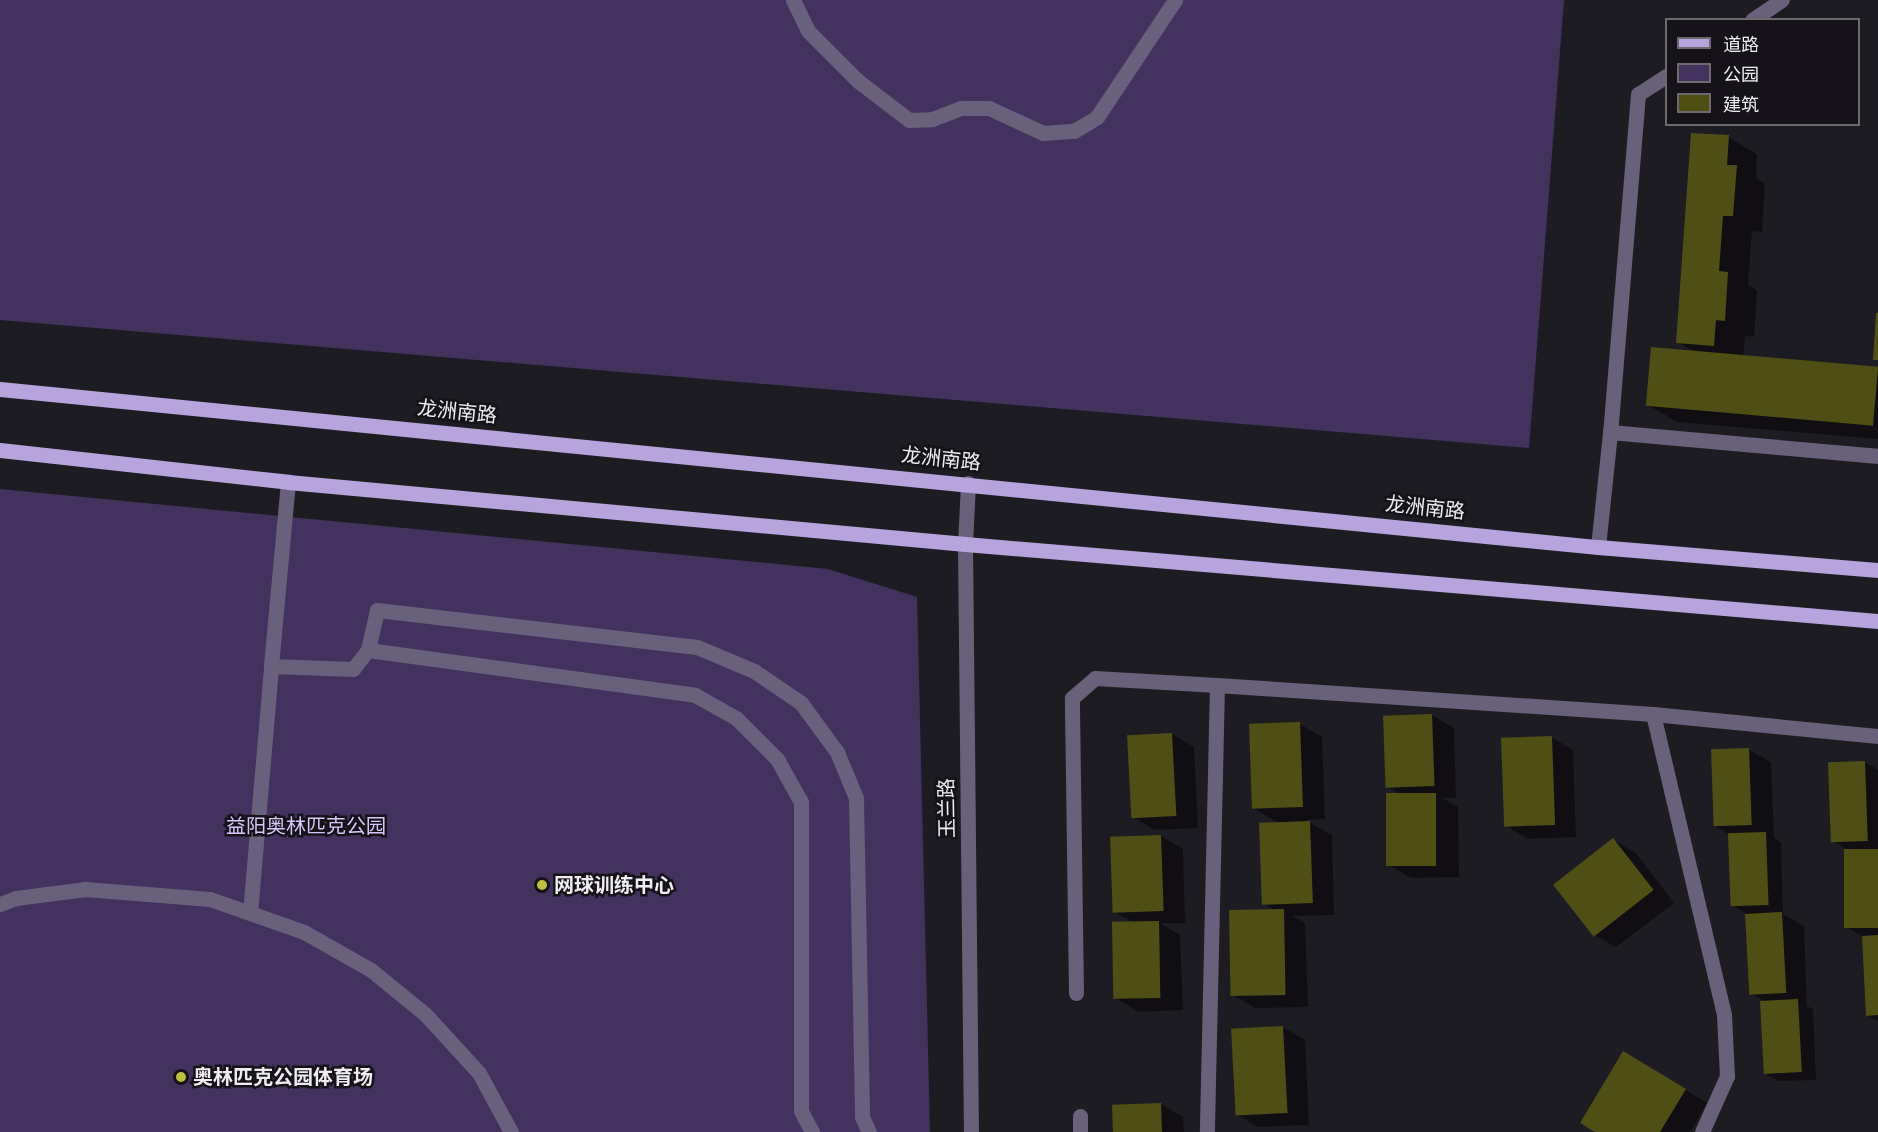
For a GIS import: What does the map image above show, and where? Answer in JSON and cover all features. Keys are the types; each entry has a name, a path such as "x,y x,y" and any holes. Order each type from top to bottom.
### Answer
{"main road":[{"name":"龙洲南路","path":"0,389 1598,547 1878,570"},
{"path":"0,450 288,482 965,544 1878,621"}],"street":[{"path":"793,0 808,31 858,81 909,120 932,119 961,108 989,108 1043,133 1074,131 1097,117 1175,0"},
{"path":"1755,18 1782,0"},
{"path":"1598,547 1610,432 1638,94 1665,77"},
{"path":"1610,432 1878,456"},
{"path":"250,913 288,482"},
{"name":"玉兰路","path":"968,483 965,544 970,1132"},
{"path":"271,666 353,669 368,650 376,610 697,647 754,671 801,704 837,752 856,798 862,1117 869,1132"},
{"path":"368,650 695,695 736,718 777,759 801,802 801,1111 812,1132"},
{"path":"1076,993 1072,698 1095,678 1653,714 1878,736"},
{"path":"1207,1132 1217,685"},
{"path":"1653,714 1725,1015 1727,1076 1702,1132"},
{"path":"0,904 16,898 85,889 210,899 304,932 371,970 425,1014 479,1073 511,1132"}],"green space":[{"path":"0,0 1564,0 1529,448 0,320"},
{"name":"益阳奥林匹克公园","path":"0,489 828,569 917,597 930,1132 0,1132"}],"building":[{"path":"1691,133 1729,135 1727,165 1737,165 1733,216 1723,216 1719,271 1728,272 1725,321 1716,320 1714,346 1676,343"},
{"path":"1876,313 1878,313 1878,360 1873,360"},
{"path":"1651,347 1878,367 1873,426 1646,406"},
{"path":"1432,714 1435,786 1386,788 1383,716"},
{"path":"1300,722 1303,807 1252,809 1249,724"},
{"path":"1172,733 1176,816 1131,818 1127,735"},
{"path":"1552,736 1555,825 1504,827 1501,738"},
{"path":"1749,748 1752,825 1714,826 1711,749"},
{"path":"1865,761 1868,841 1831,842 1828,762"},
{"path":"1386,793 1436,793 1436,866 1386,866"},
{"path":"1310,821 1313,903 1262,905 1259,823"},
{"path":"1766,832 1769,905 1731,906 1728,833"},
{"path":"1161,835 1164,911 1113,913 1110,837"},
{"path":"1613,838 1654,890 1594,937 1553,885"},
{"path":"1844,849 1878,849 1878,928 1844,928"},
{"path":"1284,909 1286,995 1231,996 1229,910"},
{"path":"1782,912 1786,993 1749,995 1745,914"},
{"path":"1159,921 1160,998 1113,999 1112,922"},
{"path":"1878,935 1878,1015 1866,1016 1862,936"},
{"path":"1798,999 1802,1072 1764,1074 1760,1001"},
{"path":"1283,1026 1288,1113 1236,1116 1231,1029"},
{"path":"1623,1051 1686,1089 1660,1132 1595,1132 1580,1123"},
{"path":"1161,1103 1162,1132 1113,1132 1112,1105"}],"place":[{"name":"网球训练中心","path":"542,885"},
{"name":"奥林匹克公园体育场","path":"181,1077"}]}
